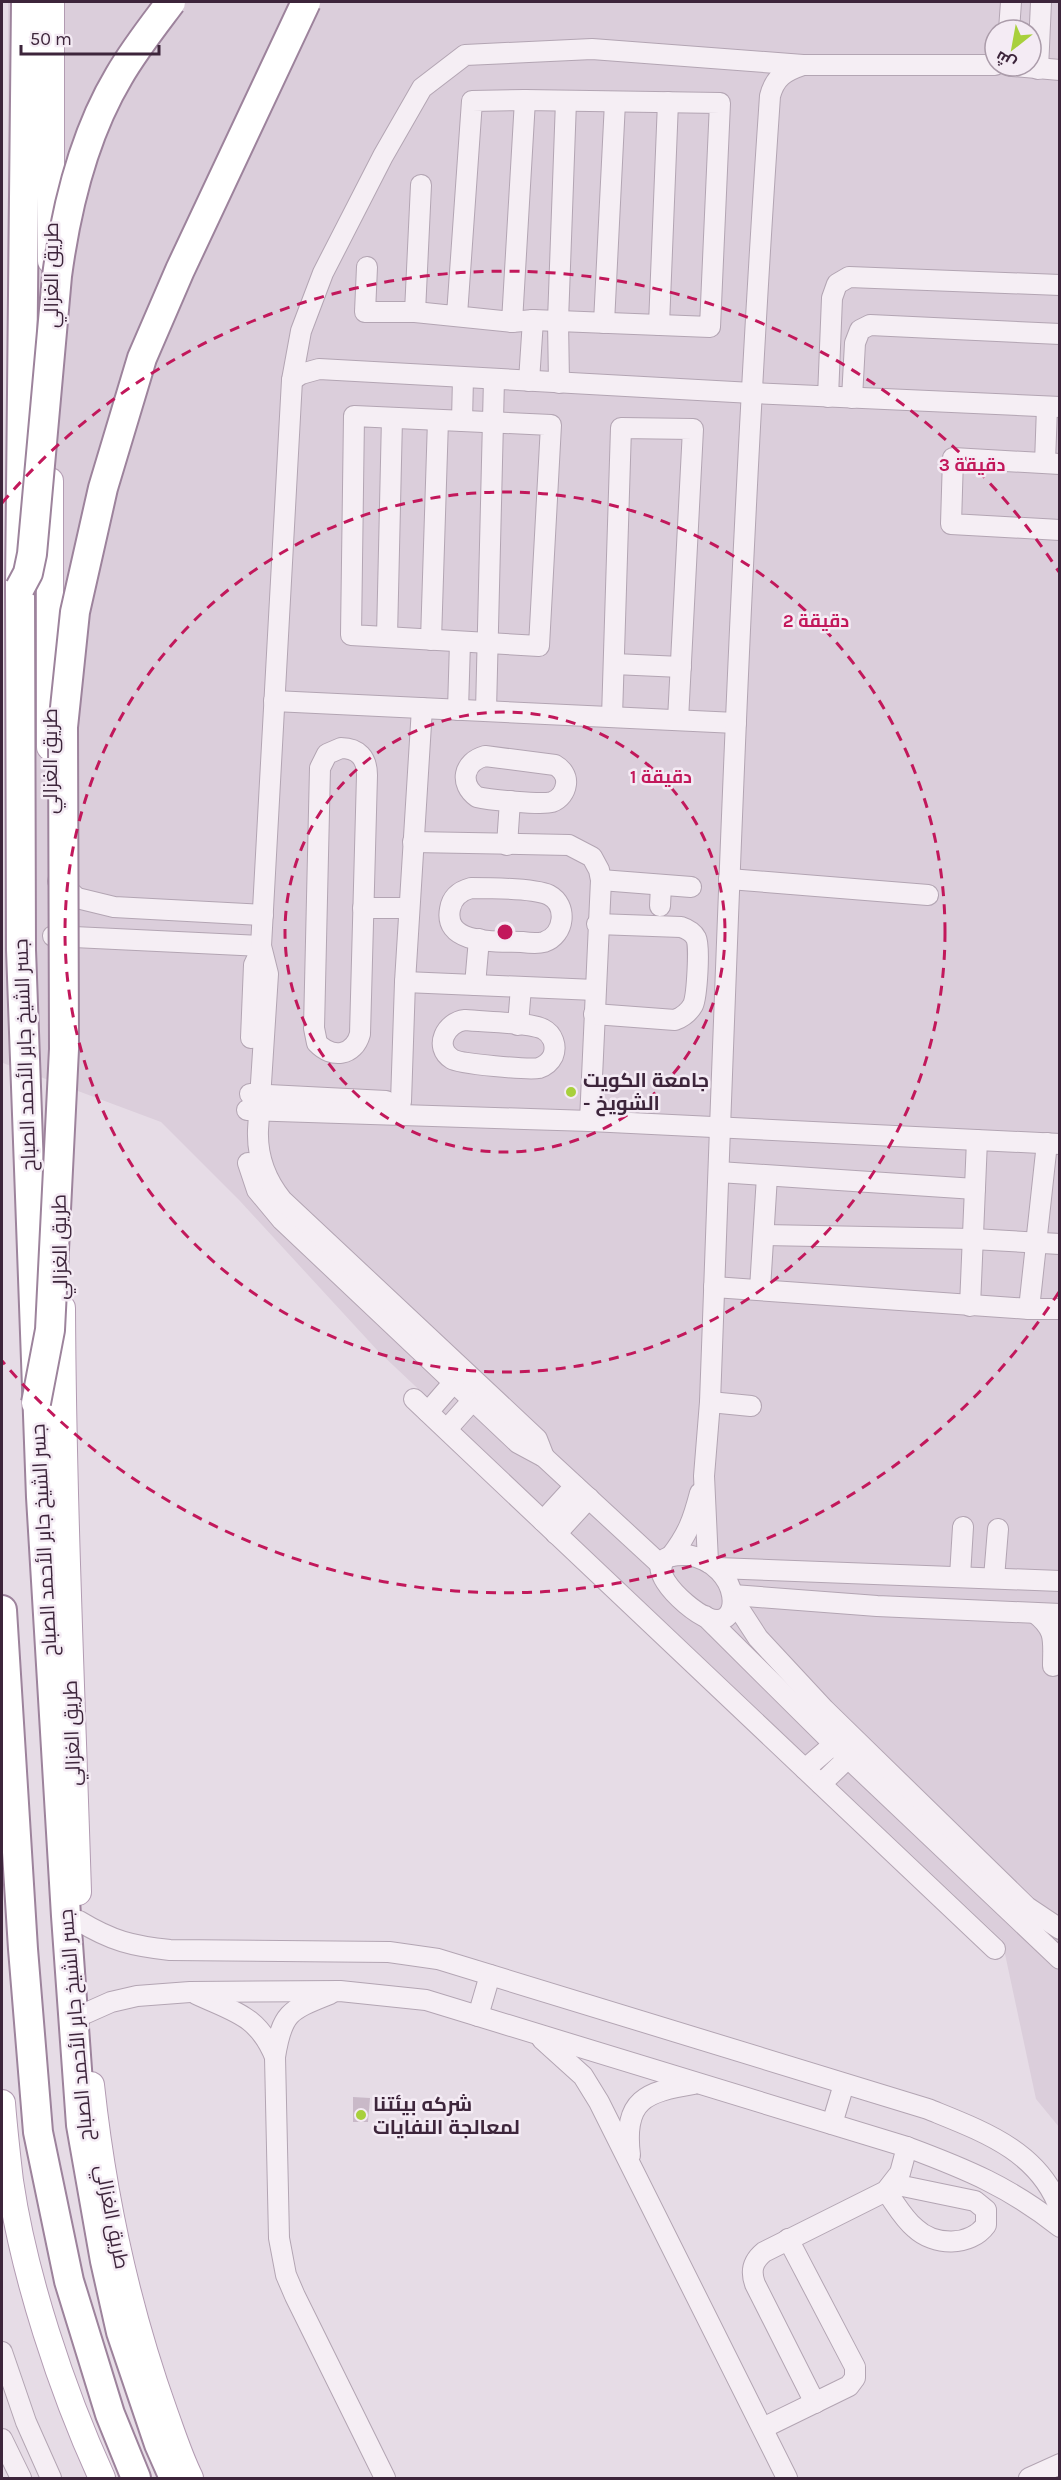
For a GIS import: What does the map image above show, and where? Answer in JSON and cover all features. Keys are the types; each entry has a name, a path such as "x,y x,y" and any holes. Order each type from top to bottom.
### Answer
{"highway":[{"name":"طريق الغزالي","path":"20,588 26,2"},
{"path":"20,588 28,573 32,554 57,276 72,199 97,121 118,77 171,2"},
{"path":"36,1403 50,1330 63,1073 63,727 75,612 103,488 142,358 184,260 306,2"},
{"name":"جسر الشيخ جابر الأحمد الصباح","path":"20,588 21,950 36,1403 66,1916 81,2125 105,2261 121,2331 159,2444 174,2478"},
{"path":"2,1610 23,1949 38,2132 69,2281 110,2414 136,2478"}],"main road":[{"name":"طريق الغزالي","path":"51,2 50,873 62,1270 62,1436 84,2014 104,2181 125,2281 144,2357 190,2478"},
{"path":"2,2103 11,2182 33,2281 61,2374 102,2478"}],"street":[{"path":"1010,18 1011,2"},
{"path":"1040,18 1041,2"},
{"path":"667,1561 582,1492 544,1457 518,1443 264,1201 252,1177 248,1162 268,974 261,948 292,380 301,331 323,273 383,156 422,87 465,55 592,49 803,65 983,65"},
{"path":"733,1598 729,1614 711,1619 687,1606 672,1592 662,1576 667,1561 687,1535 693,1522 704,1476 710,1402 736,723 752,393 770,96 777,78 803,65"},
{"path":"1043,69 1059,70"},
{"path":"512,322 525,99"},
{"path":"367,267 365,312 415,312 512,322 533,320 710,327 720,103 525,99 472,101 457,315"},
{"path":"559,383 558,321 566,101"},
{"path":"604,323 615,102"},
{"path":"659,325 668,102"},
{"path":"415,312 421,185"},
{"path":"828,397 832,298 837,284 849,277 1059,285"},
{"path":"529,381 533,320"},
{"path":"852,398 855,343 860,330 870,325 1059,334"},
{"path":"292,380 301,374 319,369 1053,407 1052,464 953,458 951,524 1059,530"},
{"path":"462,421 463,378"},
{"path":"486,711 494,379"},
{"path":"354,416 438,420 551,425 539,646 351,635 354,416"},
{"path":"387,637 392,418"},
{"path":"431,640 438,420"},
{"path":"612,717 621,428 693,429 678,720"},
{"path":"458,710 460,642"},
{"path":"614,664 681,666"},
{"path":"274,701 736,723"},
{"path":"401,1101 405,982 422,708"},
{"path":"341,748 348,748 361,755 367,768 363,908 360,1034 350,1050 337,1054 329,1053 317,1043 314,1028 320,768 327,754 341,748"},
{"path":"485,756 550,762 564,773 566,779 564,792 555,801 549,803 510,801 484,799 471,793 467,787 465,774 472,762 485,756"},
{"path":"507,845 510,801"},
{"path":"413,842 569,845 592,857 600,870 601,880 589,1116"},
{"path":"50,873 77,898 114,907 263,915"},
{"path":"729,879 928,895"},
{"path":"601,880 691,886"},
{"path":"660,906 662,885"},
{"path":"478,888 539,892 554,898 561,911 561,927 550,939 543,942 479,939 461,935 456,931 450,919 449,912 454,899 464,890 478,888"},
{"path":"363,908 409,908"},
{"path":"594,1014 675,1020 681,1018 690,1010 696,998 698,942 691,932 681,927 597,924"},
{"path":"53,936 261,948"},
{"path":"475,985 479,939"},
{"path":"405,982 595,990"},
{"path":"518,1025 521,987"},
{"path":"458,1021 518,1025 540,1028 551,1036 555,1050 549,1062 544,1066 531,1068 462,1063 450,1058 443,1047 444,1034 458,1021"},
{"path":"254,1102 401,1101 589,1116"},
{"path":"254,1102 720,1122 1055,1140"},
{"path":"254,1102 259,1154 262,1167 273,1190 537,1439 544,1457"},
{"path":"720,1122 977,1140 1055,1140"},
{"path":"970,1305 977,1140"},
{"path":"1029,1310 1036,1243 1051,1181 1055,1140"},
{"path":"719,1172 975,1189"},
{"path":"760,1289 767,1176"},
{"path":"764,1235 973,1239 1059,1244"},
{"path":"714,1287 1029,1310 1059,1309"},
{"path":"454,1382 421,1405 995,1949"},
{"path":"447,1429 473,1400"},
{"path":"710,1402 751,1407"},
{"path":"704,1476 713,1565 727,1580 733,1598 758,1638 824,1709 1027,1907 1059,1929"},
{"path":"549,1527 582,1492"},
{"path":"960,1576 963,1527"},
{"path":"994,1578 998,1528"},
{"path":"667,1561 688,1555 713,1565 1059,1581"},
{"path":"877,1606 876,1593 883,1574"},
{"path":"733,1598 1059,1614"},
{"path":"1035,1613 1048,1623 1054,1637 1053,1666"},
{"path":"705,1616 841,1751 1059,1959"},
{"path":"806,1770 841,1751"},
{"path":"820,1784 841,1751"},
{"path":"79,1921 105,1937 138,1947 221,1952 389,1952 438,1959 928,2109 993,2137 1032,2164 1046,2179 1059,2210"},
{"path":"478,2016 490,1975"},
{"path":"84,2014 111,2002 137,1996 190,1992 340,1990 426,2000 907,2147 987,2179 1031,2204 1059,2227"},
{"path":"340,1990 292,2012 283,2022 275,2056 279,2238 281,2257 295,2296 386,2478"},
{"path":"190,1992 255,2024 267,2037 275,2056"},
{"path":"535,2033 583,2076 630,2161 787,2478"},
{"path":"630,2161 629,2120 644,2098 658,2090 699,2084"},
{"path":"832,2124 844,2084"},
{"path":"815,2403 753,2277 752,2270 758,2256 889,2187 905,2161 907,2147"},
{"path":"762,2428 849,2386 856,2372 789,2240"},
{"path":"2,2352 26,2422 51,2478"},
{"path":"2,2434 26,2422"},
{"path":"2,2439 21,2478"},
{"path":"1029,2478 1059,2464"}],"shaded area":[{"name":"جامعة الكويت - الشويخ","path":"8,2 1059,2 1059,2127 1036,2099 1002,1940 378,1351 240,1201 161,1122 3,1063 7,655"}],"building":[{"name":"شركه بيئتنا لمعالجة النفايات","path":"353,2097 370,2098 368,2122 353,2122"}],"place":[{"name":"جامعة الكويت - الشويخ","path":"571,1092"},
{"name":"شركه بيئتنا لمعالجة النفايات","path":"361,2115"}]}
